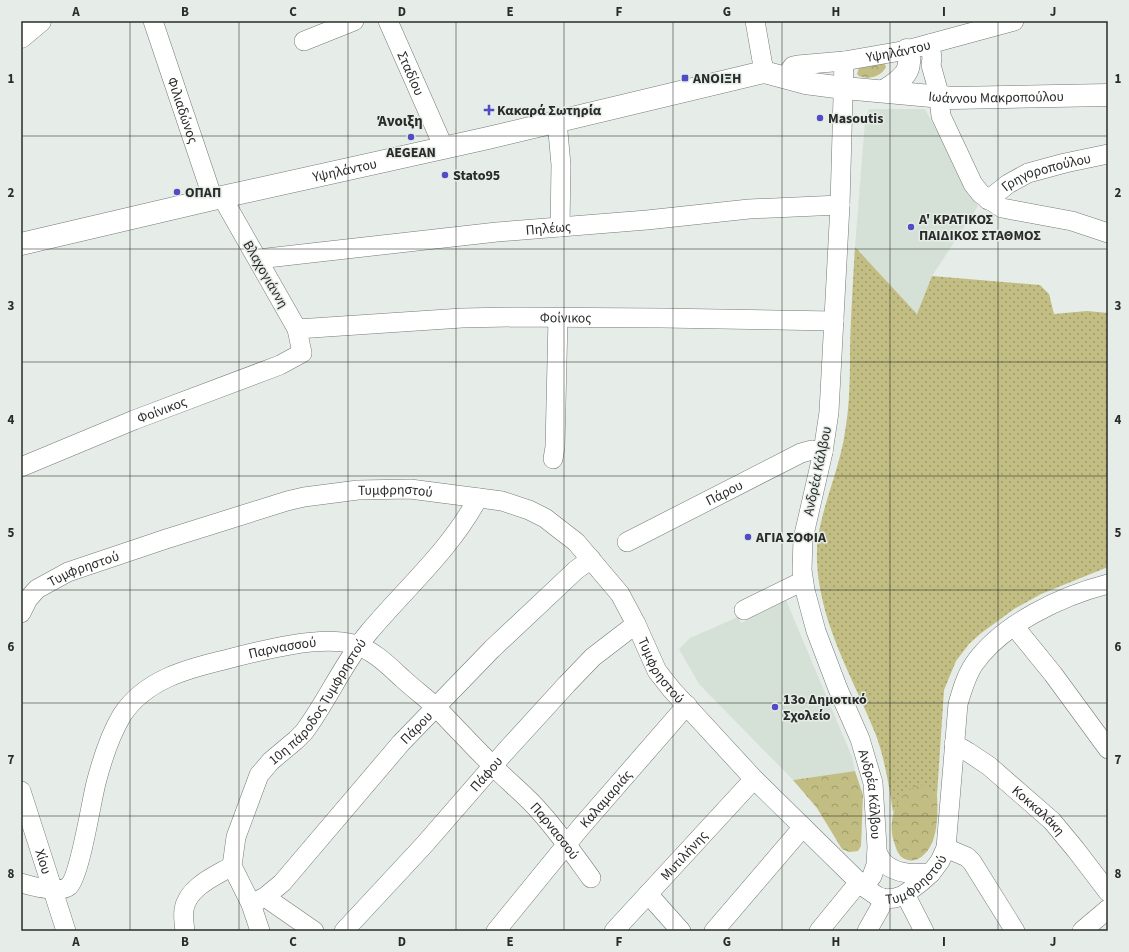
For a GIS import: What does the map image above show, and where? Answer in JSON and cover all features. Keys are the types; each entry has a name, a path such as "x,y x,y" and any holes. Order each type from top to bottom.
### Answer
{"main road":[{"path":"21,37 40,21"},
{"path":"884,91 897,82 907,70 910,62 907,50"},
{"name":"Υψηλάντου","path":"21,244 218,198 444,148 764,72 805,83 844,88"},
{"name":"Ιωάννου Μακροπούλου","path":"844,88 963,98 1108,95"}],"street":[{"name":"Φιλιαδώνος","path":"153,21 218,198"},
{"path":"304,41 354,21"},
{"name":"Σταδίου","path":"388,21 444,148"},
{"path":"755,21 764,72"},
{"name":"Υψηλάντου","path":"785,77 794,66 798,65 844,61 907,50 1014,21"},
{"path":"930,44 932,58 931,65 941,116 973,184 981,194 1002,208 1072,221 1108,233"},
{"name":"Ανδρέα Κάλβου","path":"819,931 874,870 877,852 875,800 871,774 860,739 838,689 816,631 803,581 802,560 803,539 823,452 829,412 840,205 844,61"},
{"path":"557,121 561,165 560,227"},
{"name":"Γρηγοροπούλου","path":"988,200 1008,184 1028,174 1065,163 1108,154"},
{"name":"Βλαχογιάννη","path":"218,198 258,259 297,329 302,353"},
{"name":"Πηλέως","path":"258,259 497,232 749,209 840,205"},
{"name":"Φοίνικος","path":"297,329 462,318 515,317 834,321"},
{"path":"553,459 555,447 558,318"},
{"name":"Φοίνικος","path":"21,467 134,420 280,365 302,353"},
{"name":"Πάρου","path":"627,542 801,453 812,450 823,452"},
{"name":"Τυμφρηστού","path":"21,613 28,599 38,589 68,572 286,501 339,492 410,489 502,501 516,505 545,518 576,542 591,559 620,594 636,624 657,671 754,779 876,896 883,898 895,898 905,894 931,873 940,861 946,848 958,704 969,674 974,665 988,647 1014,626 1061,600 1107,586"},
{"name":"10η πάροδος Τυμφρηστού","path":"232,866 236,837 259,774 271,761 304,732 368,633 437,557 469,514 478,498"},
{"name":"Πάρου","path":"258,901 282,883 401,743 492,649 576,570 591,559"},
{"path":"744,610 803,581"},
{"name":"Πάφου","path":"344,931 424,845 541,712 593,657 636,624"},
{"path":"1014,626 1053,674 1108,748"},
{"name":"Παρνασσού","path":"21,883 52,889 65,888 69,886 80,856 96,784 109,743 122,715 149,687 176,674 249,654 294,645 325,641 342,642 359,646 395,671 436,707 493,766 541,812 591,878"},
{"name":"Καλαμαριάς","path":"496,931 686,705"},
{"name":"Κοκκαλάκη","path":"954,744 989,766 1052,821 1108,892"},
{"name":"Μυτιλήνης","path":"614,931 754,779"},
{"name":"Χίου","path":"21,791 66,931"},
{"path":"714,931 803,827"},
{"path":"946,848 967,857 972,862 1015,931"},
{"path":"877,852 884,863 900,871 911,874 931,873"},
{"path":"185,931 184,910 187,901 193,892 205,882 232,866 258,901 314,931"},
{"path":"648,894 681,931"},
{"path":"905,894 924,931"},
{"path":"867,931 880,908 883,898"},
{"path":"258,901 260,931"},
{"path":"1082,931 1108,910"}],"shaded area":[{"name":"Α' ΚΡΑΤΙΚΟΣ ΠΑΙΔΙΚΟΣ ΣΤΑΘΜΟΣ","path":"869,109 925,109 978,206 932,276 917,314 855,247 865,121"},
{"name":"13ο Δημοτικό Σχολείο","path":"786,600 852,757 855,771 793,780 699,684 679,649 690,638 738,617 741,623"}],"green space":[{"path":"884,62 886,67 884,70 874,77 866,78 857,74 859,68"},
{"path":"855,247 917,314 932,276 1040,285 1049,294 1054,314 1087,311 1108,313 1108,567 1041,594 1014,609 969,644 956,661 944,690 937,795 934,792 902,797 893,812 879,744 828,622 817,566 818,537 824,510 840,458 847,421"},
{"path":"855,771 863,795 861,846 858,851 849,852 842,849 817,808 793,780"},
{"path":"920,785 930,787 937,795 936,830 934,839 925,854 916,860 908,860 901,857 894,842 892,833 893,816 899,800 912,789"}],"place":[{"name":"ΑΝΟΙΞΗ","path":"685,78"},
{"name":"Κακαρά Σωτηρία","path":"489,110"},
{"name":"Masoutis","path":"820,118"},
{"name":"AEGEAN","path":"411,137"},
{"name":"Stato95","path":"445,175"},
{"name":"ΟΠΑΠ","path":"177,192"},
{"name":"Α' ΚΡΑΤΙΚΟΣ ΠΑΙΔΙΚΟΣ ΣΤΑΘΜΟΣ","path":"911,227"},
{"name":"ΑΓΙΑ ΣΟΦΙΑ","path":"748,537"},
{"name":"13ο Δημοτικό Σχολείο","path":"775,707"}],"district":[{"name":"Άνοιξη","path":"400,121"}]}
